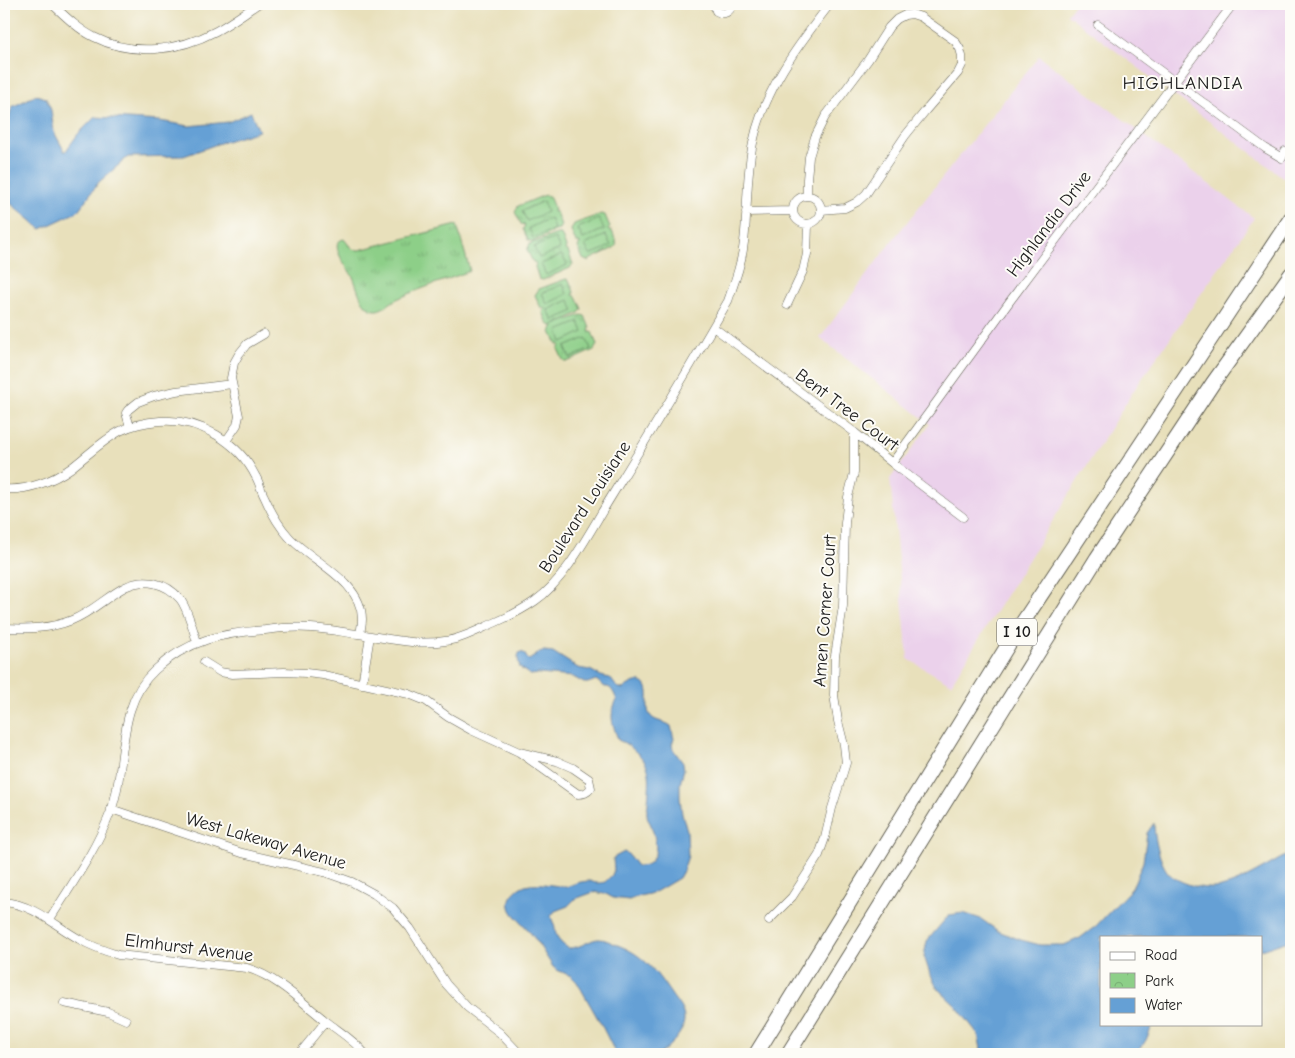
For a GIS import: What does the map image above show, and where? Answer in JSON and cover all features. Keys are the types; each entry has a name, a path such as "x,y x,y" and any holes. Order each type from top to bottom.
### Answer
{"highway":[{"name":"I 10","path":"756,1054 1013,636 1291,218"},
{"name":"I 10","path":"788,1054 1097,558 1213,383 1291,274"}],"street":[{"path":"52,4 72,23 94,37 119,46 160,50 184,45 216,32 258,4"},
{"path":"714,4 716,11 720,14 730,10 733,4"},
{"name":"Boulevard Louisiane","path":"50,919 82,869 112,809 119,777 124,733 138,690 152,672 171,656 197,642 214,637 241,632 276,629 310,628 360,634 388,640 423,643 446,641 467,636 512,614 537,600 558,580 576,555 728,301 738,273 744,242 750,161 753,141 762,114 776,81 800,43 830,4"},
{"name":"Highlandia Drive","path":"892,463 1010,301 1233,4"},
{"path":"807,196 809,156 815,137 825,117 897,18 912,14 921,17 954,41 960,49 962,56 962,65 958,73 905,136 866,194 857,202 845,208 821,210"},
{"path":"1098,25 1273,153 1282,158 1285,151"},
{"path":"807,196 818,201 821,210 817,220 811,224 803,224 798,221 793,211 796,201 807,196"},
{"path":"746,212 793,211"},
{"path":"787,305 803,272 807,254 808,224"},
{"name":"Bent Tree Court","path":"713,327 854,432 963,517"},
{"path":"226,441 237,425 238,416 231,378 234,363 247,344 264,334"},
{"path":"130,427 126,413 138,402 176,391 232,384"},
{"path":"4,489 27,487 59,476 96,447 121,431 139,424 178,421 211,431 235,448 248,463 275,518 289,537 343,580 354,595 361,610 360,634"},
{"name":"Amen Corner Court","path":"769,920 792,897 819,855 846,763 834,695 835,656 843,606 845,523 848,497 854,473 854,432"},
{"path":"4,628 34,629 72,620 92,610 124,588 145,581 169,589 180,600 189,618 197,642"},
{"path":"362,684 370,636"},
{"path":"204,662 220,672 232,674 284,672 324,675 409,694 426,701 448,717 471,730 520,752 578,794 588,792 591,788 589,779 572,768 544,757 520,752"},
{"name":"West Lakeway Avenue","path":"112,809 242,853 324,872 352,882 374,894 393,908 410,928 446,984 467,1006 500,1033 520,1054"},
{"name":"Elmhurst Avenue","path":"4,902 20,905 34,911 102,951 118,955 247,968 259,971 361,1048 365,1054"},
{"path":"64,1003 108,1012 126,1020"},
{"path":"300,1054 326,1021"}],"shaded area":[{"path":"1075,4 1291,4 1291,167 1284,178 1067,14"},
{"path":"1039,56 1254,218 1134,390 951,684 908,659 890,479 930,424 820,338 888,246"}],"green space":[{"path":"545,195 549,196 554,208 553,212 556,212 561,225 559,229 532,242 528,240 523,229 525,225 521,224 515,212 518,206"},
{"path":"543,201 547,212 527,221 522,211"},
{"path":"601,214 605,215 610,227 608,230 612,231 617,244 614,248 587,261 583,259 578,247 580,243 576,243 571,230 574,224"},
{"path":"550,218 554,229 533,238 529,228"},
{"path":"599,219 604,229 583,239 578,228"},
{"path":"457,225 470,271 406,295 377,310 367,307 364,303 353,277 340,256 337,246 339,241 344,239 352,249 359,250"},
{"path":"561,234 566,247 565,250 568,251 573,264 570,268 543,280 539,279 535,267 536,263 533,262 527,250 530,244"},
{"path":"606,235 611,246 590,255 585,245"},
{"path":"555,238 560,249 539,258 534,247"},
{"path":"562,255 567,265 546,275 541,264"},
{"path":"566,279 569,280 574,292 573,295 576,296 582,309 579,313 552,326 548,324 543,312 545,308 541,308 535,295 539,289"},
{"path":"563,284 567,294 547,304 542,293"},
{"path":"569,300 574,311 553,320 548,310"},
{"path":"581,315 585,316 590,328 589,332 592,332 597,345 594,350 567,362 563,360 558,349 560,345 557,344 551,332 554,325"},
{"path":"579,322 583,332 562,342 558,331"},
{"path":"586,338 591,349 570,358 565,347"}],"water":[{"path":"36,95 46,98 51,110 54,132 65,152 78,134 95,117 160,121 189,126 228,122 251,112 259,131 184,156 128,157 99,182 77,212 41,229 11,204 4,137 12,107"},
{"path":"544,651 553,652 578,668 590,670 610,678 617,687 623,689 636,682 645,684 648,692 648,711 654,719 671,726 674,739 673,749 683,763 684,769 680,784 680,798 687,830 688,856 679,878 657,891 629,900 613,898 606,894 594,892 575,899 568,906 555,911 551,916 557,937 568,948 577,947 597,939 606,940 625,948 641,958 659,977 680,1006 684,1017 683,1026 678,1036 660,1054 616,1054 577,982 571,976 553,967 527,928 510,908 512,895 525,885 537,884 567,887 585,881 594,883 605,882 614,870 613,858 624,852 628,854 637,866 642,866 650,862 656,850 655,837 647,813 648,770 646,764 637,753 624,742 618,740 612,720 617,700 614,693 596,680 584,683 573,677 530,675 520,668 518,658 520,652 524,653 529,660"},
{"path":"1154,823 1161,860 1168,873 1183,882 1204,888 1230,885 1291,853 1291,939 1262,950 1262,936 1100,936 1100,1026 1152,1026 1137,1054 982,1054 978,1034 956,1006 937,988 924,956 927,941 949,915 963,913 981,919 998,931 1040,945 1064,945 1080,938 1096,926 1132,888 1143,862 1147,833"}],"district":[{"name":"HIGHLANDIA","path":"1183,83"}]}
